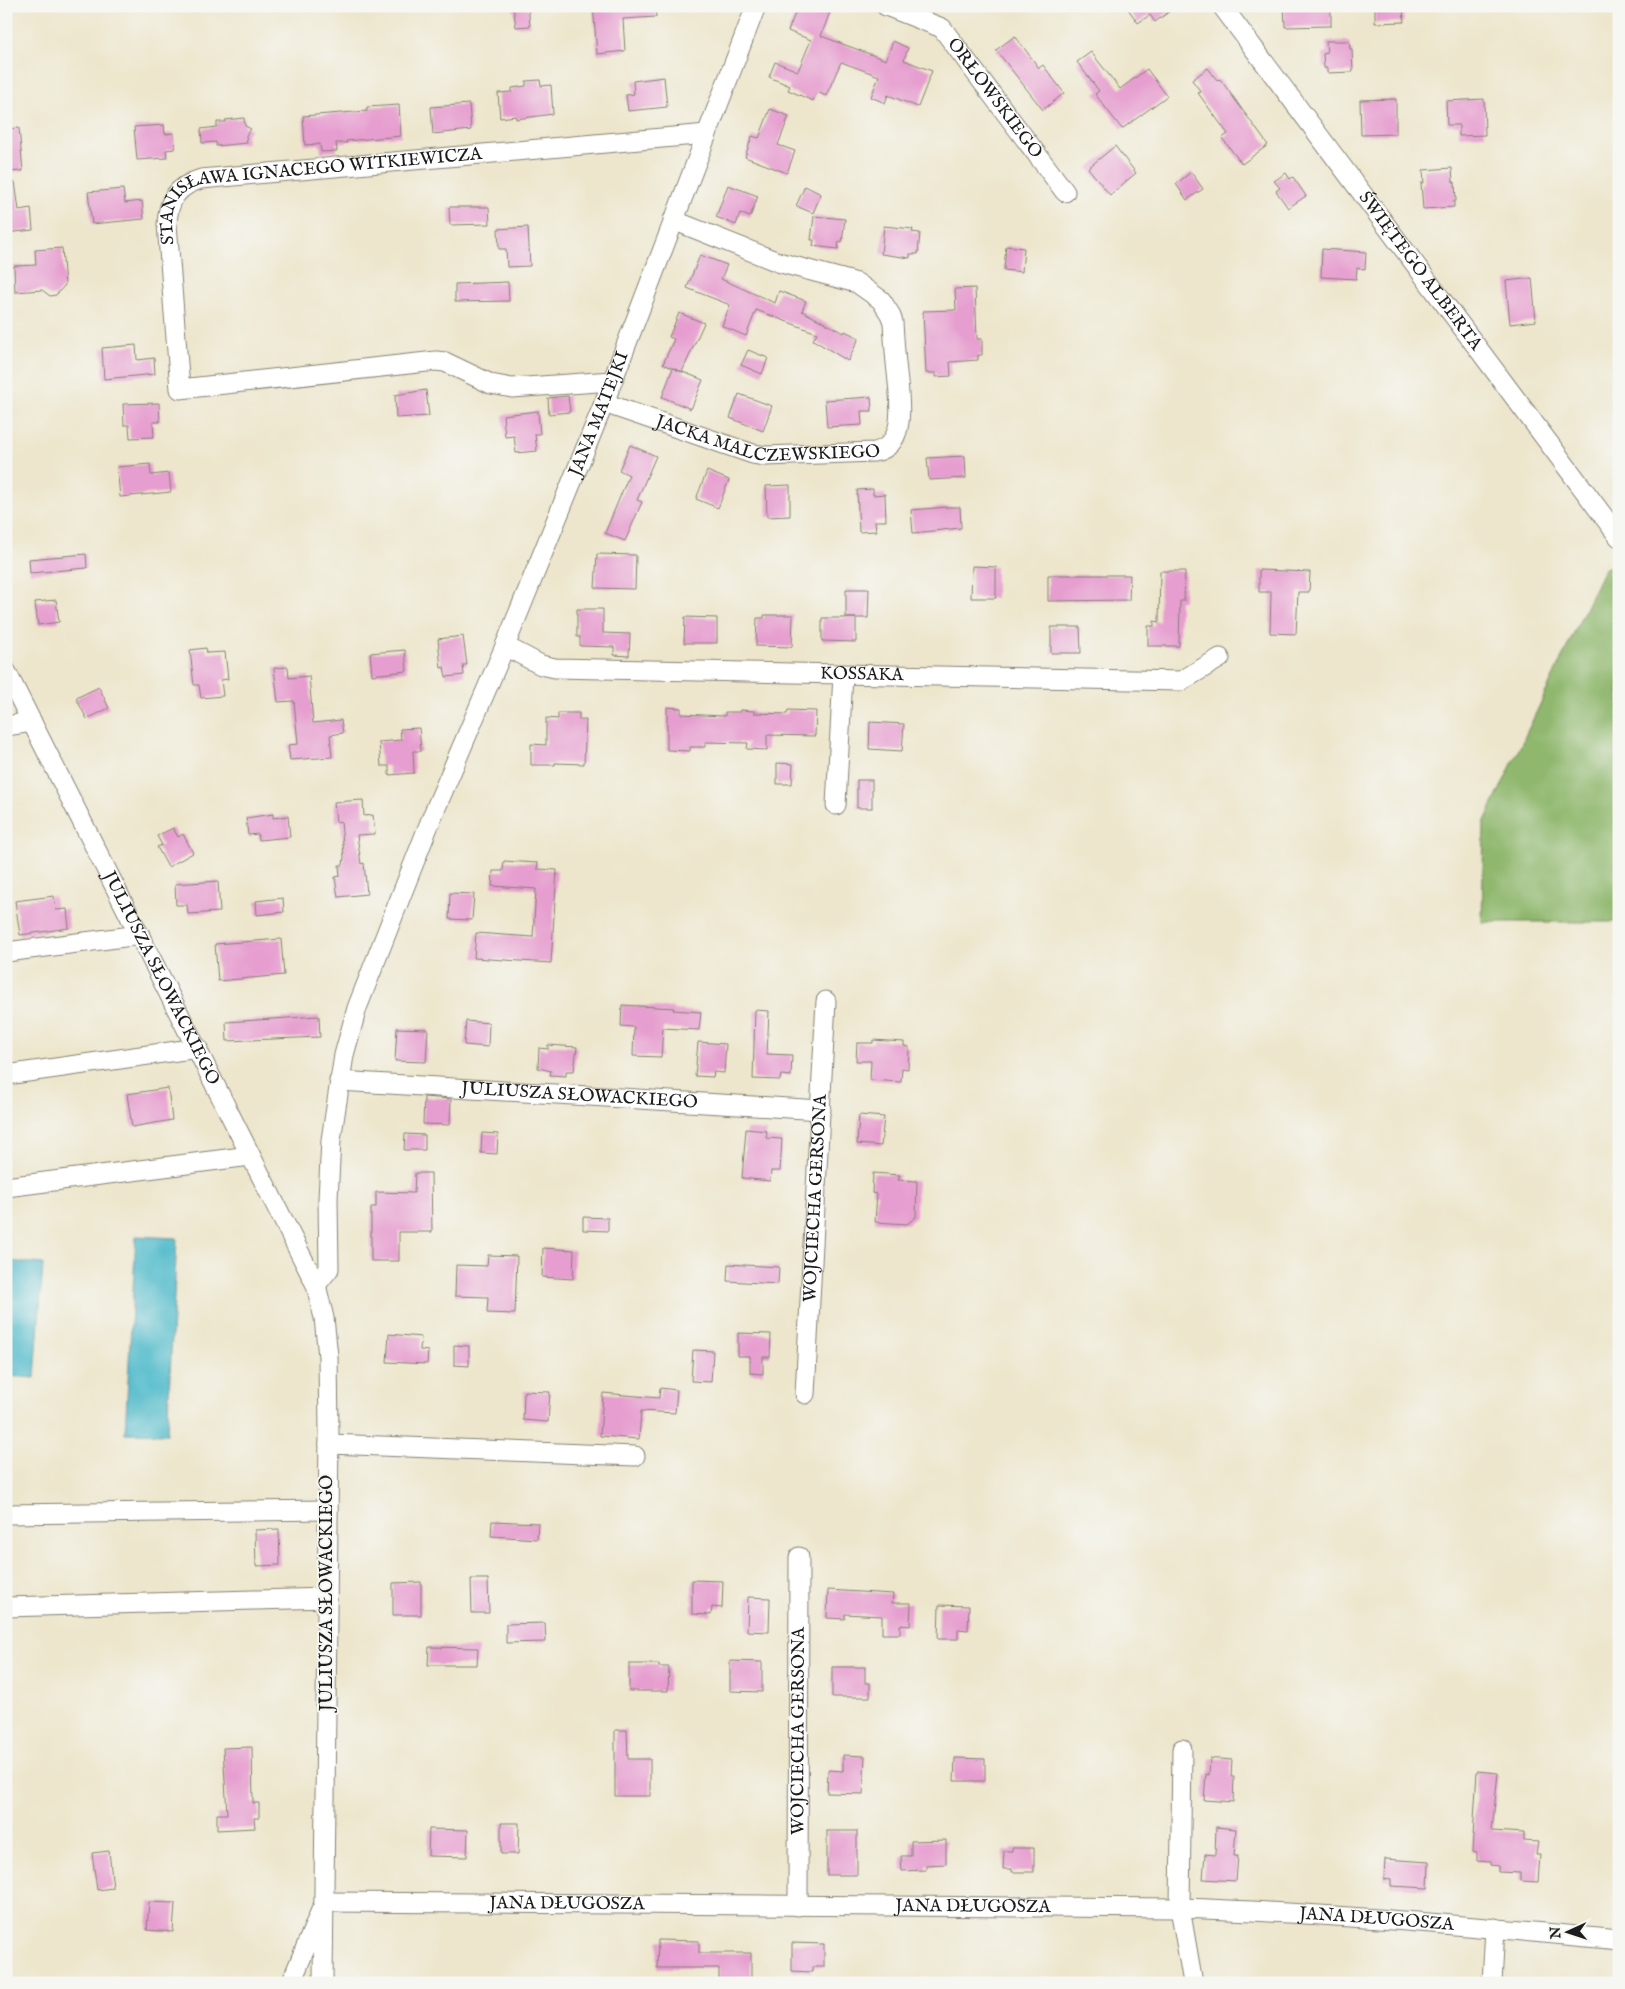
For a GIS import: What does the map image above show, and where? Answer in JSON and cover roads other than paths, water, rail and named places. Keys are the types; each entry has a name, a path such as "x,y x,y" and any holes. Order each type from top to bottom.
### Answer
{"street":[{"name":"JANA MATEJKI","path":"339,1081 357,1008 432,817 505,646 604,403 756,6"},
{"name":"ORŁOWSKIEGO","path":"886,6 942,28 1065,192"},
{"name":"ŚWIĘTEGO ALBERTA","path":"1222,6 1618,535"},
{"name":"STANISŁAWA IGNACEGO WITKIEWICZA","path":"612,382 501,387 441,361 180,389 167,224 169,205 181,189 201,179 707,134"},
{"name":"JACKA MALCZEWSKIEGO","path":"604,403 752,454 766,456 874,452 887,446 896,433 900,413 892,322 890,314 880,300 857,283 778,262 673,220"},
{"name":"KOSSAKA","path":"505,646 541,665 555,668 843,675 1181,680 1220,658"},
{"name":"JULIUSZA SŁOWACKIEGO","path":"6,671 316,1285 324,1318 328,1356 329,1444 324,1983"},
{"path":"836,805 843,675"},
{"path":"6,726 32,722"},
{"path":"6,952 140,935"},
{"name":"WOJCIECHA GERSONA","path":"805,1394 826,1001"},
{"path":"6,1075 198,1048"},
{"path":"316,1285 329,1269 328,1199 331,1140 339,1081"},
{"name":"JULIUSZA SŁOWACKIEGO","path":"339,1081 820,1110"},
{"path":"6,1187 250,1156"},
{"path":"329,1444 635,1456"},
{"path":"6,1514 328,1510"},
{"name":"WOJCIECHA GERSONA","path":"798,1906 799,1557"},
{"path":"6,1607 327,1598"},
{"path":"1182,1748 1180,1908 1192,1983"},
{"path":"290,1983 325,1902"},
{"name":"JANA DŁUGOSZA","path":"325,1902 1180,1908 1266,1911 1495,1928 1619,1940"},
{"path":"1492,1983 1495,1928"}],"water":[{"path":"136,1236 177,1238 167,1434 125,1433"},
{"path":"7,1261 43,1264 35,1378 6,1376"}]}
